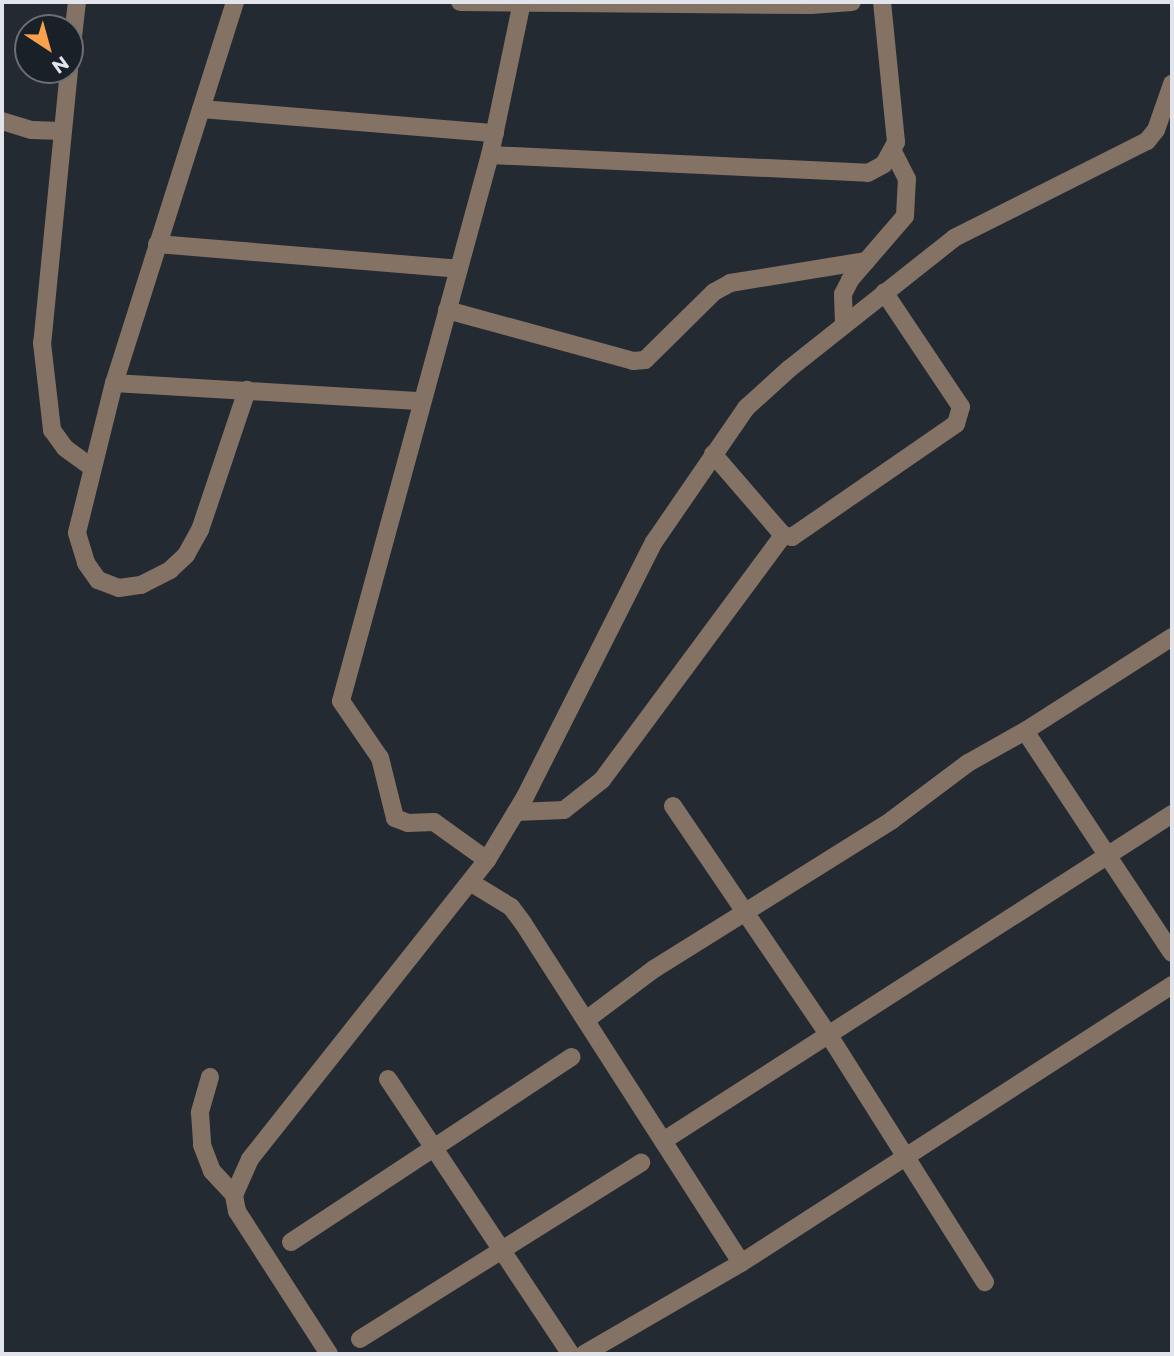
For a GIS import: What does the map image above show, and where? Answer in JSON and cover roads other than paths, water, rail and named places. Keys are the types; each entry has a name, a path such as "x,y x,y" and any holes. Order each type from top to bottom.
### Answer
{"street":[{"path":"235,2 114,383 77,533 86,563 99,580 119,588 141,585 170,570 201,530 247,390"},
{"path":"460,2 852,2"},
{"path":"844,324 843,294 866,261 905,216 907,178 893,152 881,2"},
{"path":"487,860 434,822 408,823 395,818 380,758 341,701 490,155 522,3"},
{"path":"67,84 42,343 47,407 57,440 93,468"},
{"path":"234,1195 250,1158 487,860 516,812 654,542 746,408 844,324 954,238 1134,150 1156,130 1172,84"},
{"path":"201,109 495,133"},
{"path":"2,121 32,130 62,131"},
{"path":"490,155 867,173 884,164 893,152"},
{"path":"158,244 458,269"},
{"path":"447,310 645,360 714,292 730,283 866,261"},
{"path":"516,812 564,810 602,780 783,535 801,533 961,417 961,407 884,292"},
{"path":"114,383 421,401"},
{"path":"713,454 783,535"},
{"path":"586,1020 654,969 892,820 968,763 1025,731 1172,637"},
{"path":"1025,731 1172,953"},
{"path":"673,806 830,1037 985,1282"},
{"path":"663,1141 830,1037 1104,854 1172,814"},
{"path":"470,882 510,907 586,1020 741,1263"},
{"path":"584,1354 741,1263 908,1158 1172,985"},
{"path":"291,1242 572,1057"},
{"path":"210,1077 200,1113 202,1145 212,1171 234,1195 237,1211 329,1354"},
{"path":"388,1079 505,1250 571,1354"},
{"path":"360,1339 642,1163"}]}
